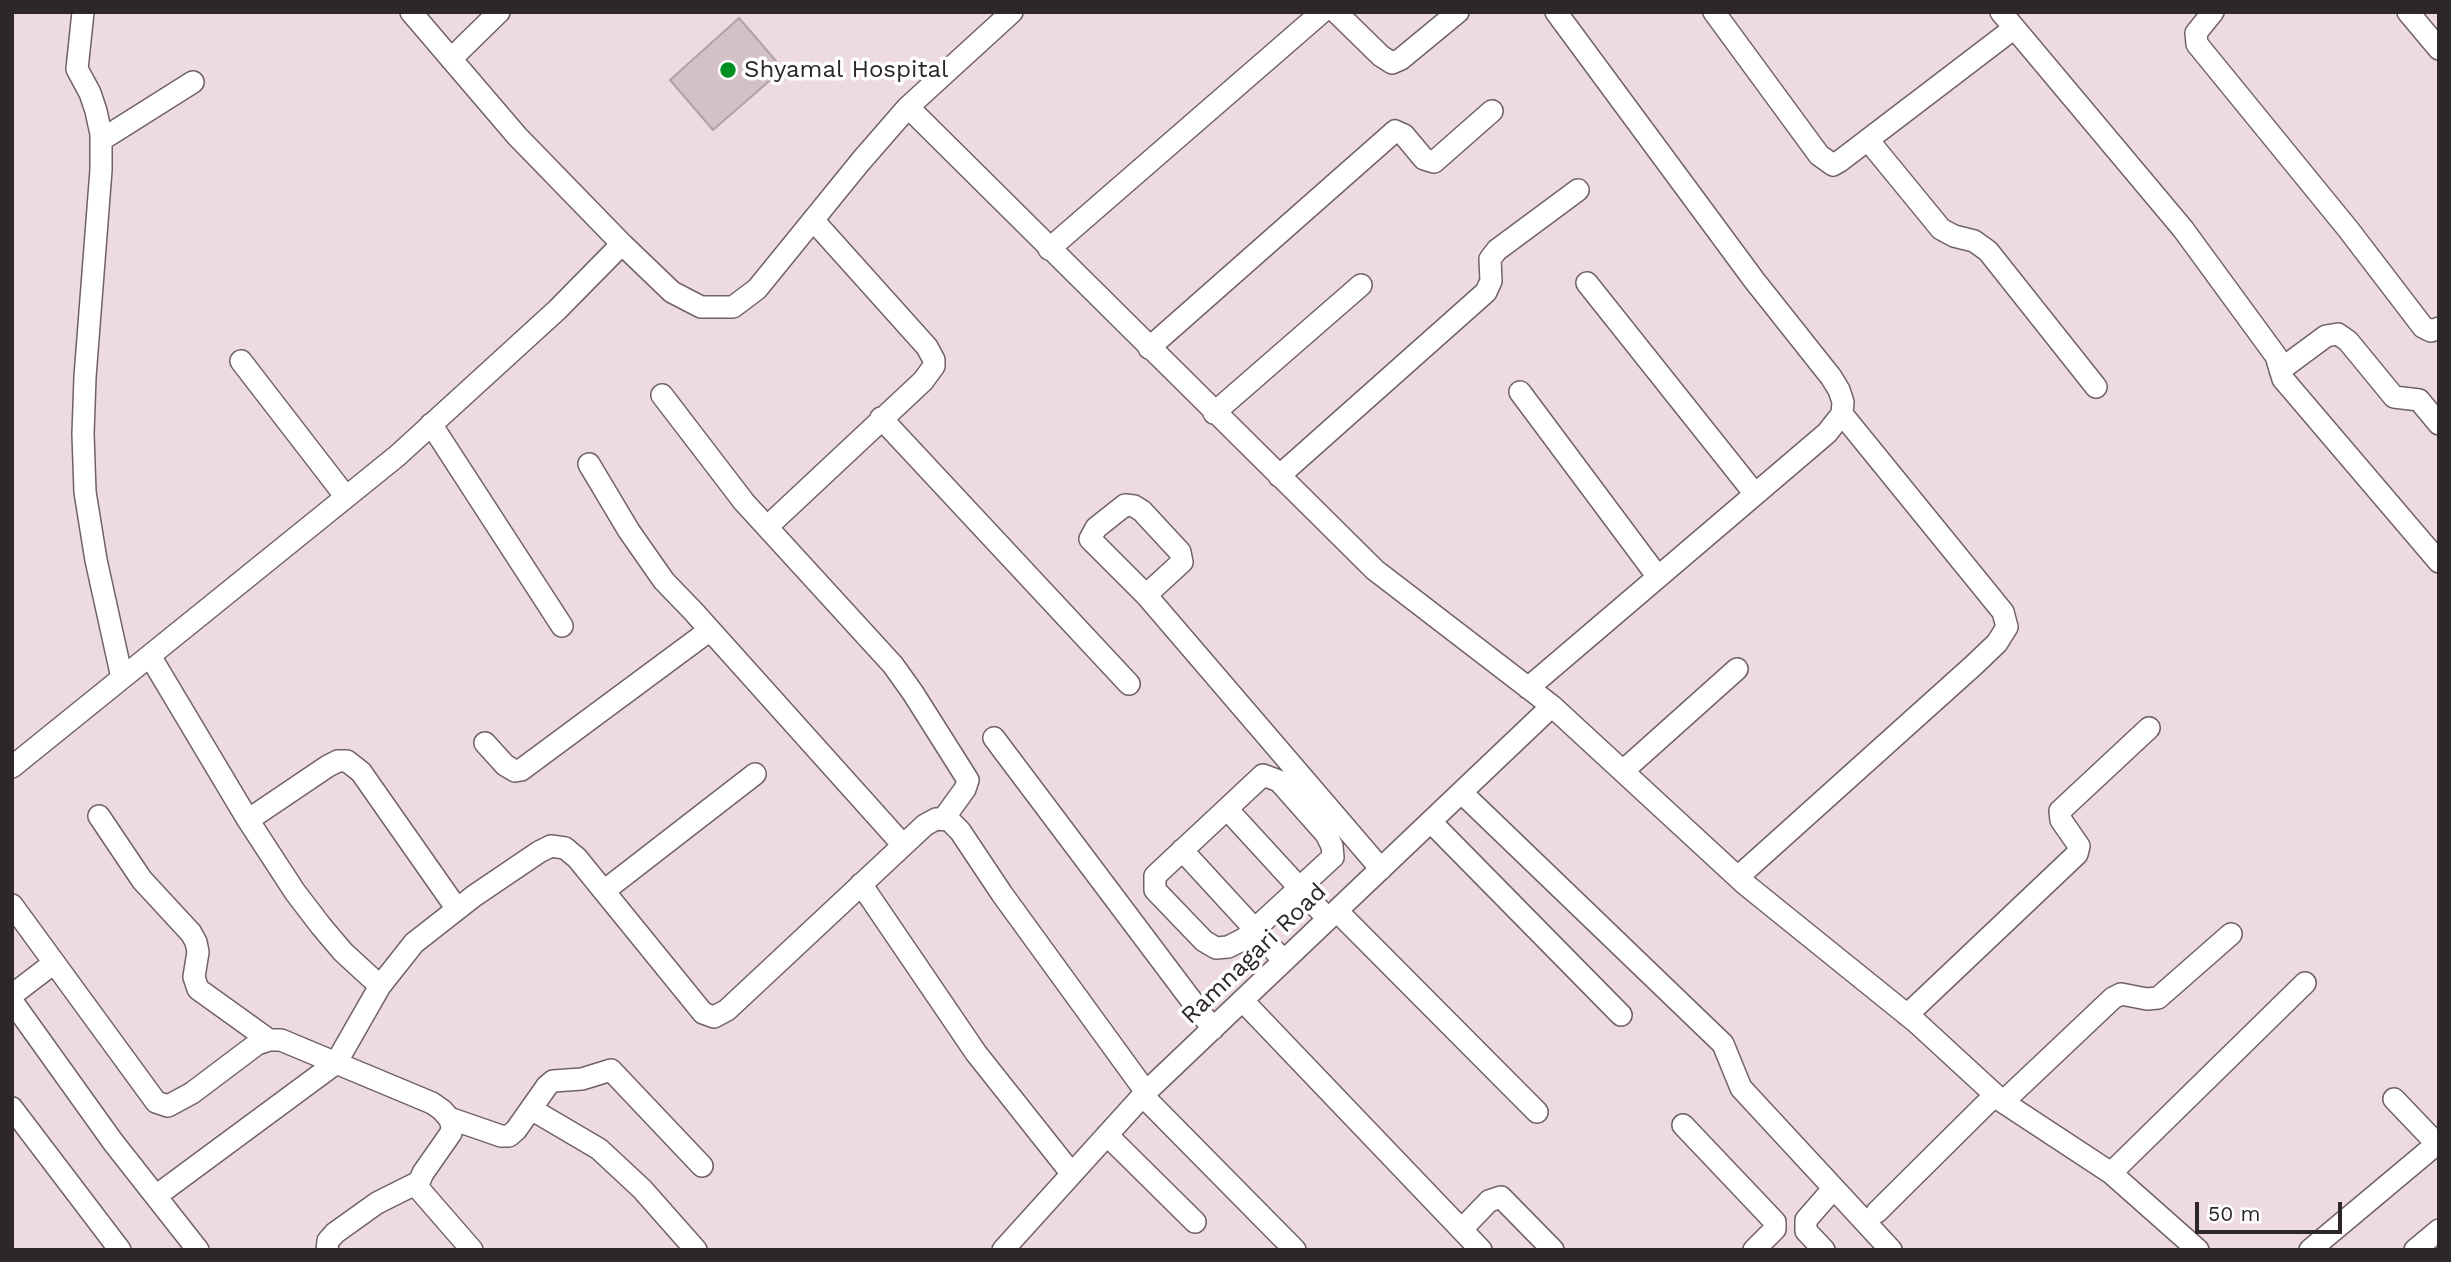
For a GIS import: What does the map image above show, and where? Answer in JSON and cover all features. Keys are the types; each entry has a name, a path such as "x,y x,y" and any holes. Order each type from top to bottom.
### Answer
{"street":[{"path":"83,12 77,69 93,100 101,140 102,170 85,377 85,492 96,560 122,678"},
{"path":"411,12 517,136 622,244 672,292 701,307 733,307 757,289 908,107 1012,12"},
{"path":"451,59 499,12"},
{"path":"1049,249 1322,12"},
{"path":"1336,12 1381,56 1392,62 1401,59 1458,12"},
{"path":"1528,688 1836,425 1842,414 1843,402 1831,377 1754,280 1556,12"},
{"path":"1740,12 1718,18 1825,161 1833,165 1868,140 2007,21 2183,229 2276,356 2283,379 2439,562"},
{"path":"2213,12 2196,33 2197,44 2348,229 2423,327 2431,331 2439,328"},
{"path":"2408,12 2439,49"},
{"path":"101,140 193,82"},
{"path":"908,107 1375,570 1552,706 1738,877 1908,1015 1999,1098 2111,1173 2198,1250"},
{"path":"1149,348 1395,131 1404,135 1424,159 1434,162 1492,111"},
{"path":"1868,140 1941,229 1984,246 2096,387"},
{"path":"1279,476 1486,292 1491,281 1490,259 1497,250 1578,190"},
{"path":"767,527 931,372 934,360 927,347 813,220"},
{"path":"12,767 397,456 557,310 622,244"},
{"path":"1587,283 1755,494"},
{"path":"1214,413 1362,285"},
{"path":"2280,370 2326,336 2338,334 2394,397 2419,400 2439,424"},
{"path":"241,361 346,497"},
{"path":"1520,392 1658,577"},
{"path":"662,395 744,502 892,665 966,776 968,785 944,818"},
{"path":"1738,877 1997,643 2007,627 2003,612 1842,414"},
{"path":"881,418 1129,684"},
{"path":"431,424 562,626"},
{"path":"589,464 648,560 664,581 903,845"},
{"path":"1146,595 1381,869"},
{"path":"485,743 511,769 521,770 710,630"},
{"path":"150,656 248,820 321,926 380,986"},
{"path":"1623,771 1737,669"},
{"name":"Ramnagari Road","path":"1003,1250 1144,1094 1552,706"},
{"path":"1908,1015 2077,854 2079,846 2062,820 2060,811 2149,728"},
{"path":"994,738 1213,1028"},
{"path":"248,820 328,766 338,761 347,761 361,772 457,909"},
{"path":"604,891 755,774"},
{"path":"1263,775 1279,781 1326,834 1332,846 1333,858 1244,939 1228,947 1216,948 1204,941 1155,890 1155,876 1227,809 1263,775"},
{"path":"1462,793 1723,1044 1741,1088 1891,1250"},
{"path":"1227,809 1298,890 1332,915 1537,1112"},
{"path":"99,816 142,880 182,922 196,942 198,951 194,977 198,989 270,1040"},
{"path":"156,1196 336,1063 380,986 414,943 457,909 551,846 558,845 570,851 702,1013 714,1017 727,1010 925,825 944,818 960,831 1144,1094 1296,1250"},
{"path":"1431,822 1621,1015"},
{"path":"1181,850 1284,961"},
{"path":"861,884 976,1053 1072,1174"},
{"path":"12,905 156,1102 168,1106 192,1093 257,1044 281,1040 432,1103 449,1118 505,1137 516,1130 553,1081 582,1079 611,1070 702,1166"},
{"path":"1877,1212 1999,1098 2113,998 2121,993 2147,999 2163,995 2231,934"},
{"path":"12,995 54,963"},
{"path":"2111,1173 2305,983"},
{"path":"1243,1000 1481,1250"},
{"path":"12,1001 113,1142 198,1250"},
{"path":"2310,1250 2438,1143 2394,1099"},
{"path":"12,1108 120,1250"},
{"path":"531,1110 579,1136 607,1156 642,1189 696,1250"},
{"path":"327,1250 328,1241 335,1233 377,1203 419,1182 451,1133 449,1118"},
{"path":"1684,1125 1775,1222 1775,1229 1754,1250"},
{"path":"1107,1135 1195,1222"},
{"path":"419,1182 419,1189 424,1196 472,1250"},
{"path":"1824,1250 1806,1231 1806,1220 1833,1189"},
{"path":"1462,1229 1489,1201 1501,1197 1553,1250"},
{"path":"2415,1250 2439,1230"}],"building":[{"path":"739,18 783,69 713,130 670,80"}],"place":[{"name":"Shyamal Hospital","path":"728,70"}]}
